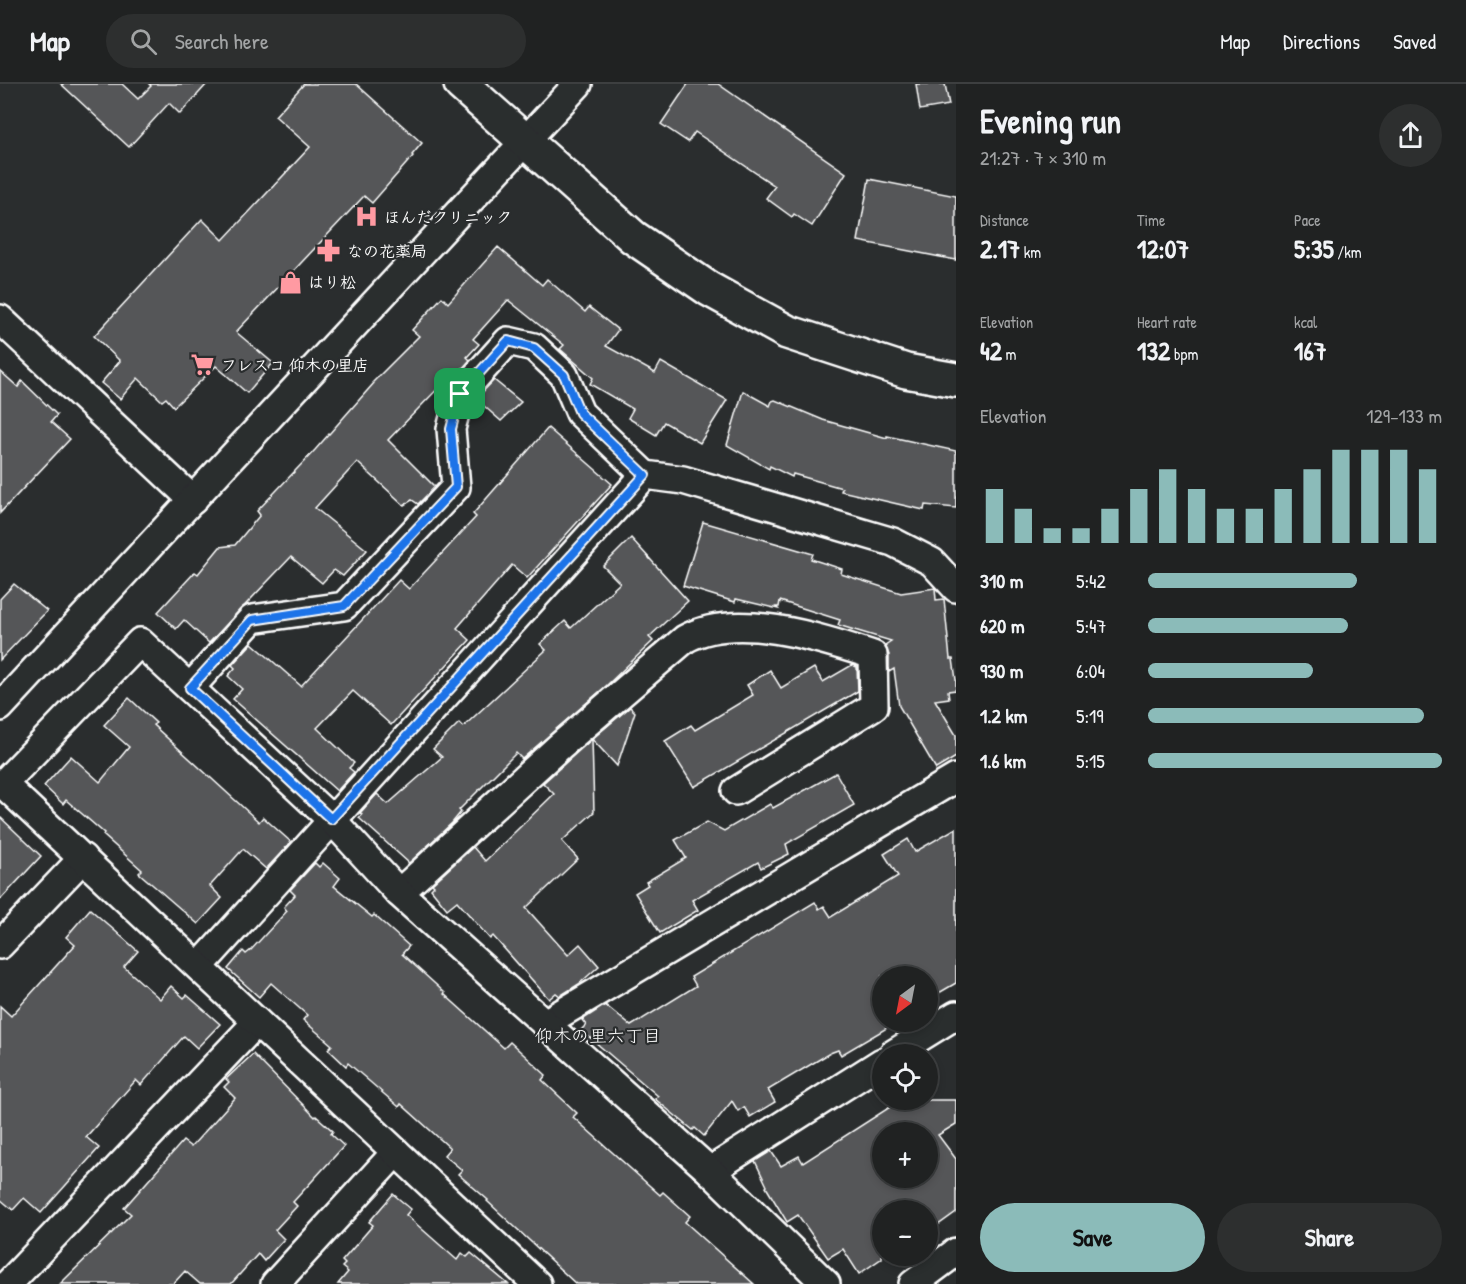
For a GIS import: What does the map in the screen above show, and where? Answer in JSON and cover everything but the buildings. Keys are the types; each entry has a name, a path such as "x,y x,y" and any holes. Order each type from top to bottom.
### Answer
{"street":[{"path":"461,84 633,237 709,288 787,332 906,371 956,380"},
{"path":"0,707 578,84"},
{"path":"0,319 193,500"},
{"path":"190,688 252,620 344,606 456,487 451,429 460,394 508,341 534,348 564,375 580,413 645,475 684,480 893,542 932,562 956,588"},
{"path":"199,967 645,475"},
{"path":"399,892 560,746 685,639 699,631 725,626 747,626 829,643 873,656 874,706 736,791"},
{"path":"537,1284 3,783 140,642 331,819 399,892 710,1171 826,1284"},
{"path":"545,1023 956,778"},
{"path":"0,945 83,858"},
{"path":"909,1044 956,1015"},
{"path":"8,1284 256,1022"},
{"path":"710,1171 872,1068"},
{"path":"275,1284 396,1152"},
{"path":"914,1284 956,1252"}],"place":[{"name":"ほんだクリニック","path":"366,217"},
{"name":"なの花薬局","path":"329,251"},
{"name":"はり松","path":"290,282"},
{"name":"フレスコ 仰木の里店","path":"203,365"}],"district":[{"name":"仰木の里六丁目","path":"598,1035"}],"route":[{"path":"508,341 534,348 564,375 580,413 645,475 331,819 190,688 252,620 344,606 456,487 451,429 460,394 508,341"}]}
